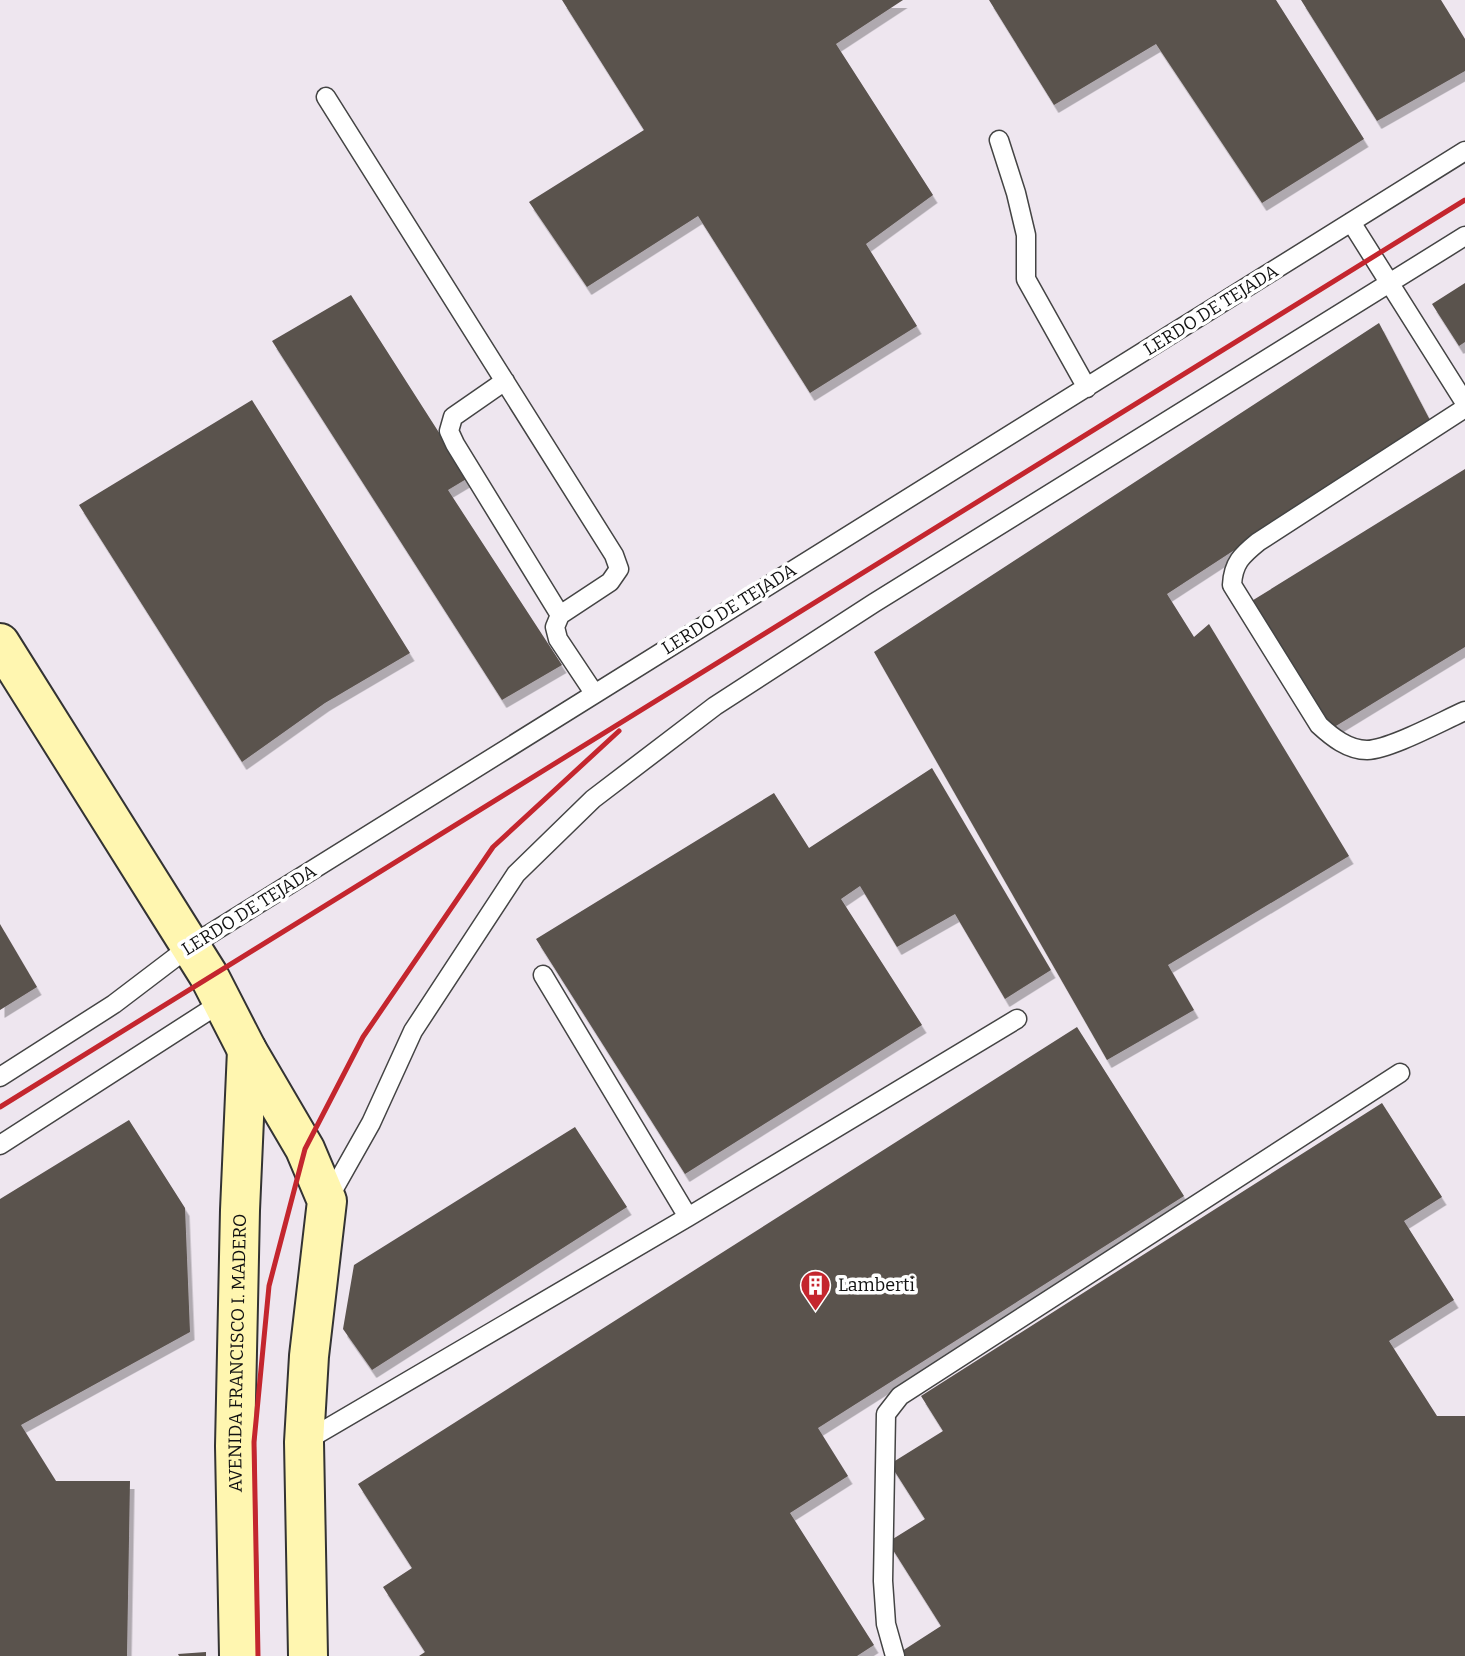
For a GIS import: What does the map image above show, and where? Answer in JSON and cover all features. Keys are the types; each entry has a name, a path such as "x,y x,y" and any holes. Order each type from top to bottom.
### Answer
{"street":[{"path":"0,643 209,976 247,1050 305,1149 327,1201 309,1356 304,1442 308,1656"},
{"name":"AVENIDA FRANCISCO I. MADERO","path":"239,1656 234,1446 247,1050"}],"lane":[{"path":"326,97 614,555 619,569 610,582 559,615 555,627 558,639 594,693"},
{"path":"999,140 1016,192 1026,235 1026,279 1087,388"},
{"name":"LERDO DE TEJADA","path":"0,1077 114,1004 189,947 1465,151"},
{"path":"1351,222 1465,406 1258,542 1240,557 1233,569 1232,585 1320,725 1336,741 1366,750 1397,741 1465,711"},
{"path":"327,1201 371,1123 413,1031 516,874 593,799 715,706 863,610 1465,236"},
{"path":"505,380 453,417 449,431 454,444 559,615"},
{"path":"543,975 688,1217"},
{"path":"0,1144 222,1002"},
{"path":"304,1442 688,1217 1017,1019"},
{"path":"895,1656 886,1624 883,1581 885,1442 886,1414 900,1396 1400,1073"}],"shaded area":[{"path":"0,0 1465,0 1465,1656 0,1656"}],"building":[{"path":"562,0 903,0 836,44 933,195 866,244 917,326 810,393 698,216 587,287 529,202 644,130"},
{"path":"989,0 1276,0 1364,139 1262,203 1156,44 1054,105"},
{"path":"1301,0 1441,0 1465,39 1465,71 1377,121"},
{"path":"1465,283 1465,342 1459,346 1432,304"},
{"path":"351,295 468,478 448,490 562,665 502,700 272,341"},
{"path":"1379,323 1431,422 1167,594 1194,637 1209,624 1349,856 1168,965 1194,1010 1107,1060 874,652"},
{"path":"252,400 410,653 325,703 242,762 79,505"},
{"path":"1465,469 1465,647 1331,729 1250,602"},
{"path":"932,768 1051,970 1005,999 955,914 897,947 860,886 841,899 922,1025 685,1174 536,939 774,793 809,848"},
{"path":"0,924 37,987 0,1010"},
{"name":"Lamberti","path":"1077,1027 1184,1196 818,1428 848,1476 790,1513 874,1645 857,1656 419,1656 425,1652 383,1587 412,1568 358,1484"},
{"path":"1382,1103 1442,1197 1404,1221 1454,1300 1389,1341 1437,1416 1465,1416 1465,1656 901,1656 899,1653 941,1626 888,1542 925,1519 890,1464 943,1431 921,1396"},
{"path":"129,1120 185,1208 190,1332 21,1425 56,1481 130,1481 127,1656 0,1656 0,1199"},
{"path":"575,1127 627,1207 372,1370 343,1329 354,1265"},
{"path":"206,1652 206,1656 178,1654"}],"railway":[{"path":"0,1107 1465,200"},
{"path":"258,1656 254,1442 269,1286 305,1149 363,1037 493,847 619,731"}],"place":[{"name":"Lamberti","path":"815,1312"}]}
